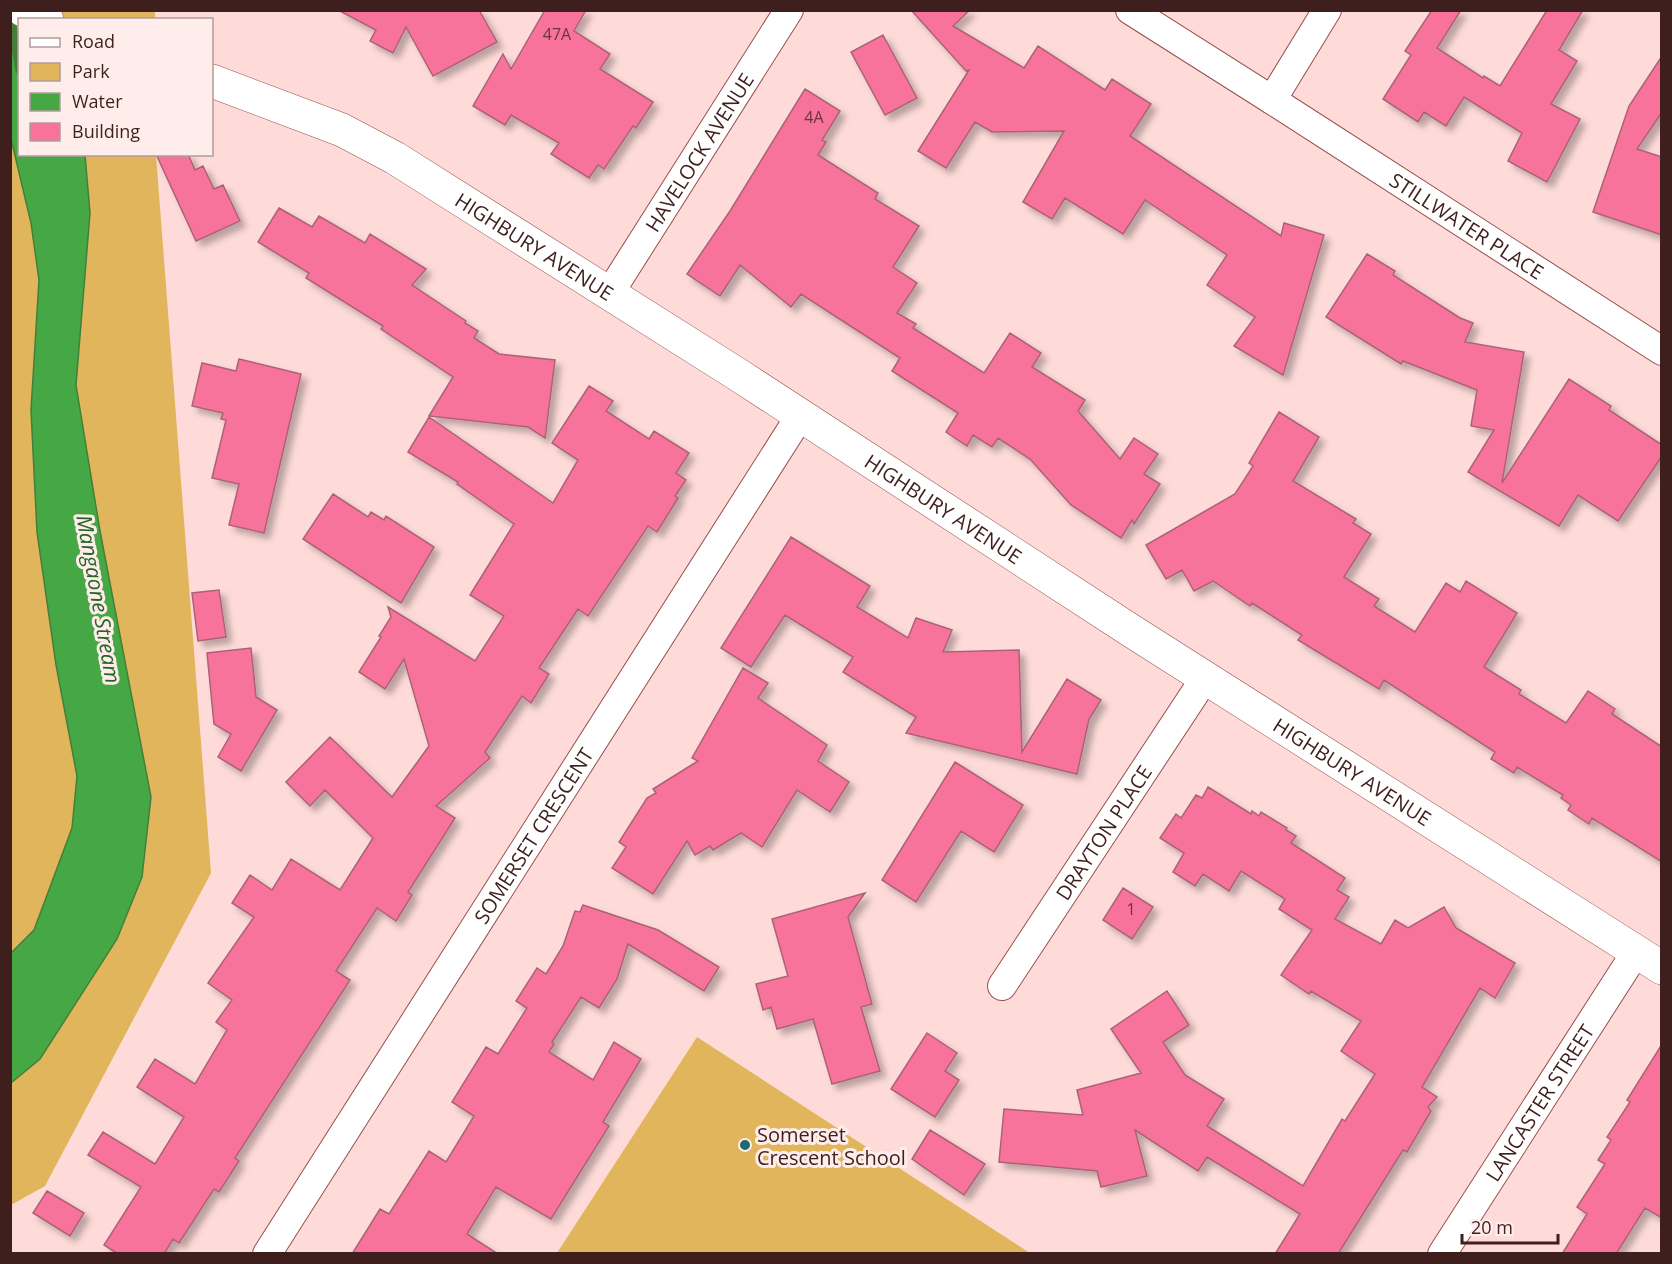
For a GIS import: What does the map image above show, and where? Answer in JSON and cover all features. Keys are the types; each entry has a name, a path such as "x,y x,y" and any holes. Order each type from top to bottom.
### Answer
{"street":[{"path":"22,10 42,18"},
{"name":"HAVELOCK AVENUE","path":"609,294 789,10"},
{"name":"STILLWATER PLACE","path":"1130,10 1662,351"},
{"path":"1272,100 1327,10"},
{"name":"HIGHBURY AVENUE","path":"213,81 342,130 395,158 1649,960"},
{"name":"SOMERSET CRESCENT","path":"267,1254 800,416"},
{"name":"DRAYTON PLACE","path":"1002,986 1205,678"},
{"name":"LANCASTER STREET","path":"1442,1254 1649,960"}],"green space":[{"path":"11,11 155,11 155,18 18,18 18,156 156,156 211,873 45,1186 11,1205"},
{"name":"Somerset Crescent School","path":"697,1037 1030,1253 557,1253"}],"water":[{"path":"11,47 18,50 18,156 85,156 90,213 76,385 100,531 151,797 142,877 117,939 40,1059 11,1083 11,953 34,930 72,828 77,776 56,665 37,532 31,410 39,280 31,223 11,139"}],"building":[{"path":"338,10 479,10 497,42 433,76 406,27 393,53 370,41 376,30"},
{"path":"545,10 586,10 574,31 610,54 600,69 653,102 636,128 633,126 604,169 598,165 589,178 551,154 559,143 511,115 505,125 473,106 503,54 511,69"},
{"path":"911,10 970,10 953,26 1024,68 1038,46 1105,90 1112,79 1151,104 1130,136 1281,236 1284,223 1324,235 1283,375 1234,346 1255,317 1207,285 1227,255 1145,200 1123,234 1065,198 1052,219 1023,202 1064,131 992,132 975,122 946,168 918,151 969,70 966,71"},
{"path":"1432,10 1461,10 1437,48 1483,78 1484,76 1500,86 1547,10 1583,10 1559,50 1577,61 1551,104 1580,119 1547,182 1508,161 1522,133 1464,97 1446,126 1424,112 1418,122 1383,99 1411,55 1405,51"},
{"path":"883,35 917,98 885,115 851,52"},
{"path":"1662,56 1662,112 1637,149 1662,157 1662,235 1593,212 1629,106"},
{"path":"805,89 840,111 822,140 826,142 818,155 878,193 875,199 919,226 893,267 917,283 897,313 916,324 913,328 984,373 1010,333 1041,353 1032,367 1085,400 1078,411 1120,459 1134,438 1158,454 1144,474 1160,484 1134,524 1132,520 1121,538 1071,505 1030,459 998,438 992,447 973,435 967,446 946,432 958,413 892,371 900,358 801,294 791,307 740,265 720,296 687,274 730,211"},
{"path":"157,156 189,156 195,170 203,166 214,189 223,185 240,221 196,241"},
{"path":"279,208 312,227 319,216 365,243 370,234 426,269 412,285 466,321 465,323 478,331 474,338 499,354 555,360 545,438 528,427 429,416 453,377 381,329 383,326 306,278 309,273 258,242"},
{"path":"1367,254 1395,271 1393,275 1460,318 1473,323 1465,342 1524,352 1502,483 1569,379 1611,406 1609,410 1662,445 1662,456 1618,521 1578,495 1559,526 1468,472 1494,430 1471,426 1477,390 1403,361 1401,364 1326,317"},
{"path":"239,359 301,374 264,533 229,525 239,484 212,478 226,420 221,419 223,413 192,406 202,363 236,371"},
{"path":"589,386 613,401 606,411 649,439 654,431 689,453 676,473 686,480 675,496 678,498 657,532 648,526 588,616 578,609 539,668 549,674 531,703 522,696 485,752 490,758 436,806 455,818 408,892 412,895 396,921 377,908 336,971 350,980 235,1158 239,1161 219,1192 214,1189 179,1243 173,1239 164,1254 118,1254 104,1245 141,1187 88,1155 103,1132 155,1164 184,1117 137,1087 155,1059 195,1084 227,1030 216,1022 232,1000 208,983 254,917 232,903 250,875 272,890 291,859 340,890 373,838 325,790 310,806 286,782 330,737 392,797 429,746 404,659 385,689 359,672 391,617 388,607 475,661 504,616 470,595 514,524 457,484 458,482 408,452 429,417 553,503 578,460 552,443"},
{"path":"1279,412 1319,437 1293,481 1356,519 1353,523 1371,534 1344,577 1379,599 1374,606 1415,632 1446,583 1460,592 1466,581 1517,613 1484,667 1521,690 1519,694 1566,723 1588,691 1615,709 1612,714 1662,747 1662,862 1592,818 1589,824 1568,810 1571,805 1561,798 1563,795 1517,767 1514,773 1491,759 1495,752 1384,680 1379,689 1298,640 1302,635 1252,603 1250,606 1213,581 1194,591 1182,570 1166,579 1146,545 1235,494 1253,466 1249,463"},
{"path":"333,494 368,517 371,512 384,520 386,516 434,547 401,603 303,539"},
{"path":"791,537 870,586 857,607 908,638 916,618 952,630 943,652 1019,650 1022,752 1067,679 1101,700 1089,719 1077,774 906,733 916,717 843,672 853,657 785,615 751,667 721,648"},
{"path":"219,590 226,637 198,641 192,593"},
{"path":"251,648 256,697 277,710 241,771 218,757 231,734 214,724 207,653"},
{"path":"743,668 768,683 758,698 827,745 818,761 849,782 830,812 797,790 762,847 741,833 713,850 710,846 695,855 687,841 653,894 612,868 626,847 619,842 647,798 656,793 653,789 698,761 692,758"},
{"path":"955,762 1023,805 994,852 961,831 916,902 882,880"},
{"path":"1208,787 1251,814 1252,811 1259,816 1261,812 1287,828 1286,830 1296,836 1291,843 1345,878 1337,890 1349,897 1335,919 1381,944 1395,920 1408,928 1444,907 1456,928 1515,963 1495,998 1480,988 1422,1087 1437,1097 1428,1107 1431,1111 1407,1152 1403,1150 1338,1254 1275,1254 1300,1214 1207,1157 1198,1171 1135,1130 1147,1176 1101,1187 1097,1171 999,1162 1004,1109 1083,1115 1077,1090 1141,1073 1111,1029 1167,991 1189,1025 1163,1042 1185,1075 1224,1099 1207,1126 1303,1186 1342,1119 1345,1121 1375,1074 1341,1051 1361,1021 1311,991 1309,994 1281,975 1312,930 1279,909 1285,899 1241,871 1229,891 1203,874 1195,886 1173,872 1184,853 1160,838 1176,814 1181,818 1196,795 1202,798"},
{"path":"1123,888 1153,907 1132,939 1103,920"},
{"path":"865,893 848,917 872,1004 861,1007 880,1071 832,1084 813,1019 777,1029 771,1007 763,1010 756,984 788,976 772,919"},
{"path":"583,905 658,930 719,967 704,991 628,944 617,979 599,1008 581,997 552,1042 554,1044 549,1052 593,1080 614,1042 641,1059 603,1122 609,1126 551,1219 496,1187 467,1234 498,1254 352,1254 380,1209 389,1214 429,1151 446,1162 474,1116 452,1102 486,1047 498,1054 527,1008 516,1001 537,968 546,974 563,946 575,911 580,912"},
{"path":"927,1033 957,1053 945,1071 959,1080 935,1117 891,1089"},
{"path":"1662,1044 1662,1218 1645,1208 1616,1254 1562,1254 1587,1214 1577,1207 1605,1164 1598,1160 1611,1140 1607,1137 1630,1102 1627,1100"},
{"path":"930,1130 985,1164 964,1195 912,1159"},
{"path":"47,1191 84,1213 70,1236 33,1213"}],"waterway":[{"name":"Mangaone Stream","path":"10,14 18,59"}],"place":[{"name":"Somerset Crescent School","path":"745,1145"}]}
